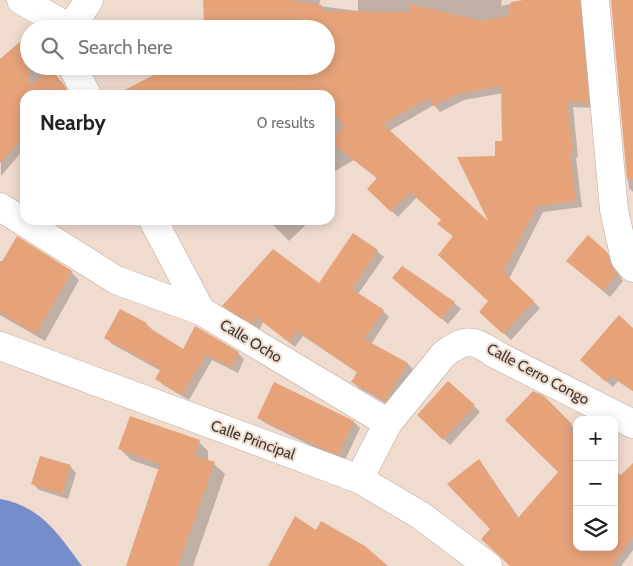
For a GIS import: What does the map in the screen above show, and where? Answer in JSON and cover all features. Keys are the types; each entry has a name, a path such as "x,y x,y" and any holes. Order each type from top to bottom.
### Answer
{"street":[{"path":"21,0 56,20"},
{"path":"75,20 89,0"},
{"path":"595,0 614,210 625,259 633,268"},
{"path":"77,75 84,90"},
{"name":"Calle Ocho","path":"0,208 20,220"},
{"name":"Calle Ocho","path":"27,225 116,280 201,311 388,423"},
{"path":"156,225 201,311"},
{"name":"Calle Cerro Congo","path":"359,479 388,423 444,354 456,346 467,342 482,344 495,354 633,424"},
{"name":"Calle Principal","path":"0,346 359,479 420,515 488,566"}],"water":[{"path":"0,499 27,508 38,515 57,533 82,566 0,566"}],"building":[{"path":"203,0 288,0 322,5 321,11 409,12 410,4 481,21 508,16 511,2 523,0 580,0 589,103 567,101 573,151 570,152 576,201 537,206 503,272 534,301 503,334 479,312 488,301 438,255 453,236 437,224 441,220 410,192 391,212 367,189 377,178 335,146 335,137 344,127 335,115 335,90 125,90 154,75 335,75 335,20 204,20","holes":["501,86 502,141 495,141 495,156 457,157 488,221 383,124 429,98 433,106 458,94"]},
{"path":"611,0 633,0 633,179 627,180"},
{"path":"20,42 20,75 29,75 29,86 43,75 56,75 67,90 20,90 20,141 0,163 0,59"},
{"path":"353,233 378,250 352,289 384,310 364,339 408,363 385,401 351,382 357,372 297,331 289,342 256,317 253,324 222,306 273,249 319,283"},
{"path":"588,235 607,252 610,263 617,274 603,291 566,261"},
{"path":"17,236 72,271 36,334 0,312 0,265"},
{"path":"402,266 455,302 441,319 392,278"},
{"path":"120,309 147,323 146,326 183,349 195,326 239,352 231,367 206,355 182,395 155,379 161,369 104,338"},
{"path":"619,315 633,328 633,391 611,376 606,382 580,360"},
{"path":"448,381 475,405 443,440 417,415"},
{"path":"274,382 354,421 338,455 257,418"},
{"path":"533,391 544,396 572,424 568,429 573,433 573,551 618,551 618,473 621,475 633,463 633,537 611,566 510,566 481,539 490,529 447,484 479,459 518,518 558,472 505,420"},
{"path":"130,416 200,440 195,456 215,462 178,566 126,566 160,464 118,449"},
{"path":"40,456 71,465 62,494 31,484"},
{"path":"295,516 316,530 321,521 365,546 388,566 268,566"}]}
